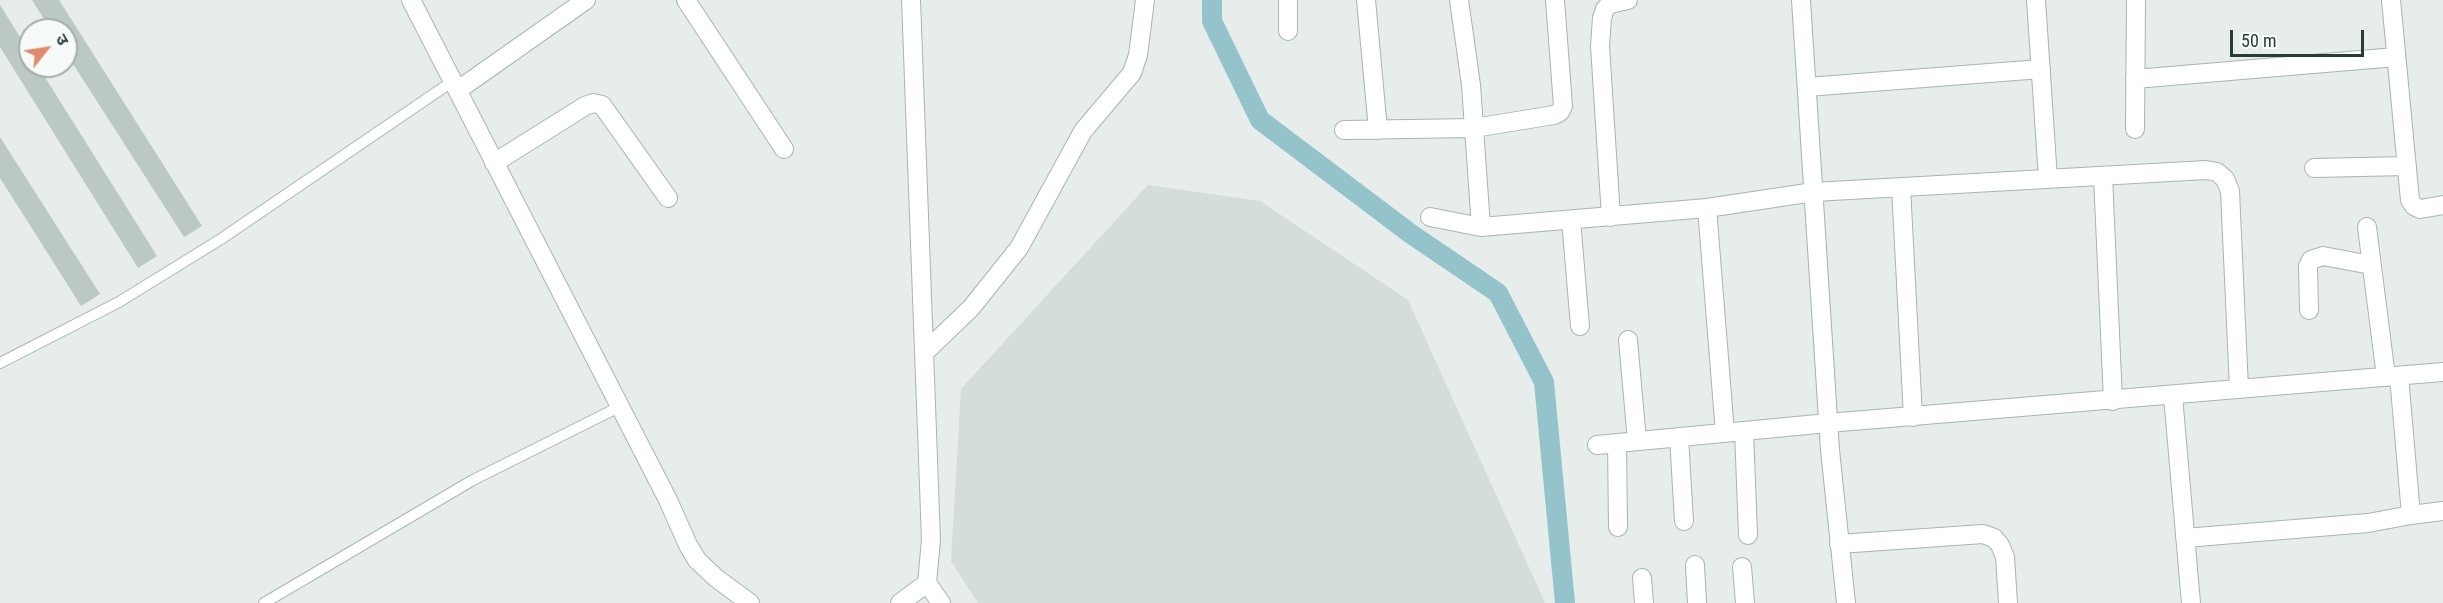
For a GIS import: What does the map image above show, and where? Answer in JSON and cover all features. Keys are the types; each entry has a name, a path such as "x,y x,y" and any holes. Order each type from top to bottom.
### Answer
{"street":[{"path":"411,0 668,500 688,545 698,560 716,578 750,603"},
{"path":"456,86 586,0"},
{"path":"686,0 784,149"},
{"path":"911,0 931,540 927,583 941,603"},
{"path":"924,353 971,308 1019,248 1031,230 1083,131 1132,73 1137,55 1144,0"},
{"path":"1288,0 1288,31"},
{"path":"1366,0 1378,130"},
{"path":"1459,0 1474,128 1481,226"},
{"path":"1344,130 1474,128 1554,115 1560,112 1563,106 1554,0"},
{"path":"1611,217 1600,46 1601,27 1605,9 1610,4 1628,0"},
{"path":"1801,0 1828,423 1846,603"},
{"path":"2036,0 2048,178"},
{"path":"2135,129 2136,0"},
{"path":"2391,0 2410,200 2420,209 2443,205"},
{"path":"2135,79 2396,57"},
{"path":"1807,87 2041,69"},
{"path":"494,162 585,106 602,105 668,198"},
{"path":"2314,168 2407,166"},
{"path":"1430,218 1481,226 1707,208 1814,192 2206,170 2217,172 2225,179 2230,191 2239,389"},
{"path":"2103,176 2113,400"},
{"path":"1901,187 1913,417"},
{"path":"1707,208 1725,433"},
{"path":"1570,220 1581,326"},
{"path":"2367,227 2371,265 2392,377 2411,515"},
{"path":"2309,310 2308,266 2311,260 2323,256 2371,265"},
{"path":"1628,340 1637,441"},
{"path":"1597,445 1828,423 2443,372"},
{"path":"2173,396 2191,603"},
{"path":"1744,431 1748,535"},
{"path":"1679,437 1684,521"},
{"path":"1617,443 1618,527"},
{"path":"2186,538 2368,524 2443,511"},
{"path":"1839,544 1983,534 1994,538 2005,557 2008,603"},
{"path":"1695,565 1697,603"},
{"path":"1742,567 1745,603"},
{"path":"1642,578 1644,603"},
{"path":"900,603 927,583"}],"lane":[{"path":"0,363 119,303 456,86"},
{"path":"264,603 473,480 619,407"}],"shaded area":[{"path":"1148,185 1260,201 1408,300 1545,603 978,603 951,561 961,389"}],"building":[{"path":"32,0 59,0 70,18 43,18"},
{"path":"0,5 18,34 18,76 0,47"},
{"path":"78,30 202,226 184,237 78,72"},
{"path":"19,78 46,78 157,256 138,268"},
{"path":"0,137 100,294 81,306 0,178"}],"waterway":[{"path":"1212,0 1212,21 1260,120 1411,234 1498,293 1544,382 1565,603"}]}
